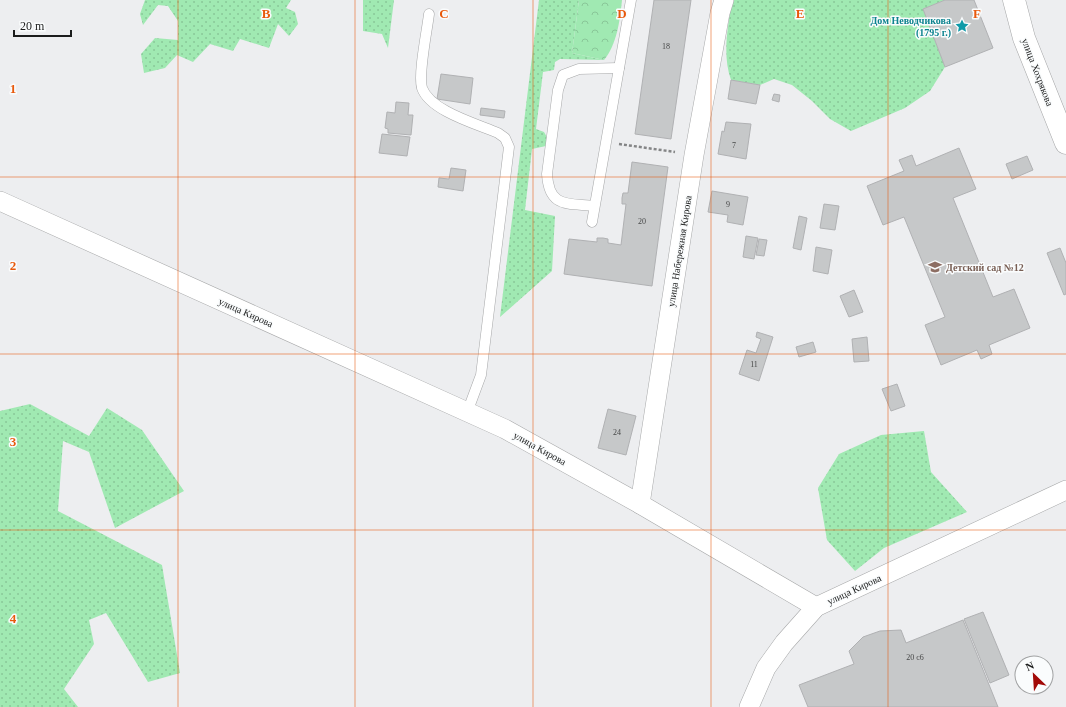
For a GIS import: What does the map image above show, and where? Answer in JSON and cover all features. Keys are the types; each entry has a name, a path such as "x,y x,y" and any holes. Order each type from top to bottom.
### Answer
{"main road":[{"name":"улица Хохрякова","path":"1014,0 1024,38 1066,143"}],"street":[{"name":"улица Набережная Кирова","path":"640,504 694,155 720,13 724,0"},
{"name":"улица Кирова","path":"0,201 371,369 468,410 548,452 640,504 816,607 1066,490"},
{"path":"749,707 766,668 784,643 816,607"}],"lane":[{"path":"592,222 631,0"},
{"path":"429,14 422,75 422,88 428,98 440,108 498,133 505,138 509,147 481,375 468,410"},
{"path":"594,206 560,202 553,196 548,188 547,174 558,90 564,75 579,69 619,68"}],"path":[{"path":"605,142 694,155"}],"green space":[{"path":"145,0 291,0 286,8 295,12 298,24 289,36 278,24 269,48 240,39 233,51 210,44 193,62 177,55 165,68 144,73 141,54 155,38 178,40 178,21 168,6 158,5 143,25 140,14"},
{"path":"363,0 394,0 388,48 382,34 363,31"},
{"path":"539,0 579,0 572,53 604,60 560,59 555,62 554,70 543,72 536,129 544,132 548,139 546,146 532,149 525,210 555,216 552,271 500,317"},
{"path":"579,0 622,0 619,24 615,39 604,60 572,53"},
{"path":"732,0 945,0 923,9 945,67 930,91 905,108 851,131 830,119 812,101 792,85 774,79 760,85 731,80 728,70 726,50"},
{"path":"30,404 89,436 107,408 142,430 184,491 115,528 89,452 63,441 58,511 162,565 180,673 148,682 106,613 89,620 94,644 64,689 78,707 0,707 0,411"},
{"path":"924,431 931,472 967,512 884,548 855,571 827,540 818,488 839,454 881,435"}],"building":[{"path":"654,0 691,0 671,139 635,134"},
{"path":"945,0 974,0 993,48 945,67 923,9"},
{"path":"441,74 473,78 470,104 437,99"},
{"path":"731,80 760,85 756,104 728,99"},
{"path":"774,94 780,95 779,102 772,100"},
{"path":"396,102 409,103 408,115 413,115 411,135 388,133 388,129 385,128 387,112 395,113"},
{"path":"481,108 505,111 504,118 480,115"},
{"path":"726,122 751,124 746,159 718,154 722,131 724,132"},
{"path":"382,134 410,137 407,156 379,153"},
{"path":"959,148 976,189 953,198 993,297 1014,289 1030,328 989,345 992,354 981,359 977,350 941,365 925,325 945,317 904,217 883,225 867,186 904,171 899,160 912,155 916,166"},
{"path":"1027,156 1033,170 1012,179 1006,164"},
{"path":"632,162 668,167 652,286 564,274 569,239 597,242 597,238 603,238 608,239 608,243 621,245 626,204 622,204 622,198 623,193 628,193"},
{"path":"451,168 466,170 463,191 438,187 439,178 449,179"},
{"path":"712,191 748,197 743,225 727,222 728,215 708,212"},
{"path":"824,204 839,206 835,230 820,228"},
{"path":"799,216 807,218 801,250 793,248"},
{"path":"746,236 758,238 754,259 743,257"},
{"path":"759,239 767,240 764,256 756,255"},
{"path":"816,247 832,250 828,274 813,271"},
{"path":"1060,248 1066,263 1066,294 1064,295 1047,253"},
{"path":"854,290 863,312 849,317 840,296"},
{"path":"757,332 773,337 759,381 739,374 747,350 756,353 761,339 756,337"},
{"path":"867,337 869,361 854,362 852,339"},
{"path":"813,342 816,352 799,357 796,347"},
{"path":"897,384 905,406 891,411 882,389"},
{"path":"608,409 636,416 626,455 598,448"},
{"path":"983,612 1009,675 990,683 964,619"},
{"path":"963,620 998,707 808,707 799,685 854,664 849,651 863,637 880,631 901,630 906,643"}],"place":[{"name":"Дом Неводчикова (1795 г.)","path":"962,26"},
{"name":"Детский сад №12","path":"935,267"}]}
